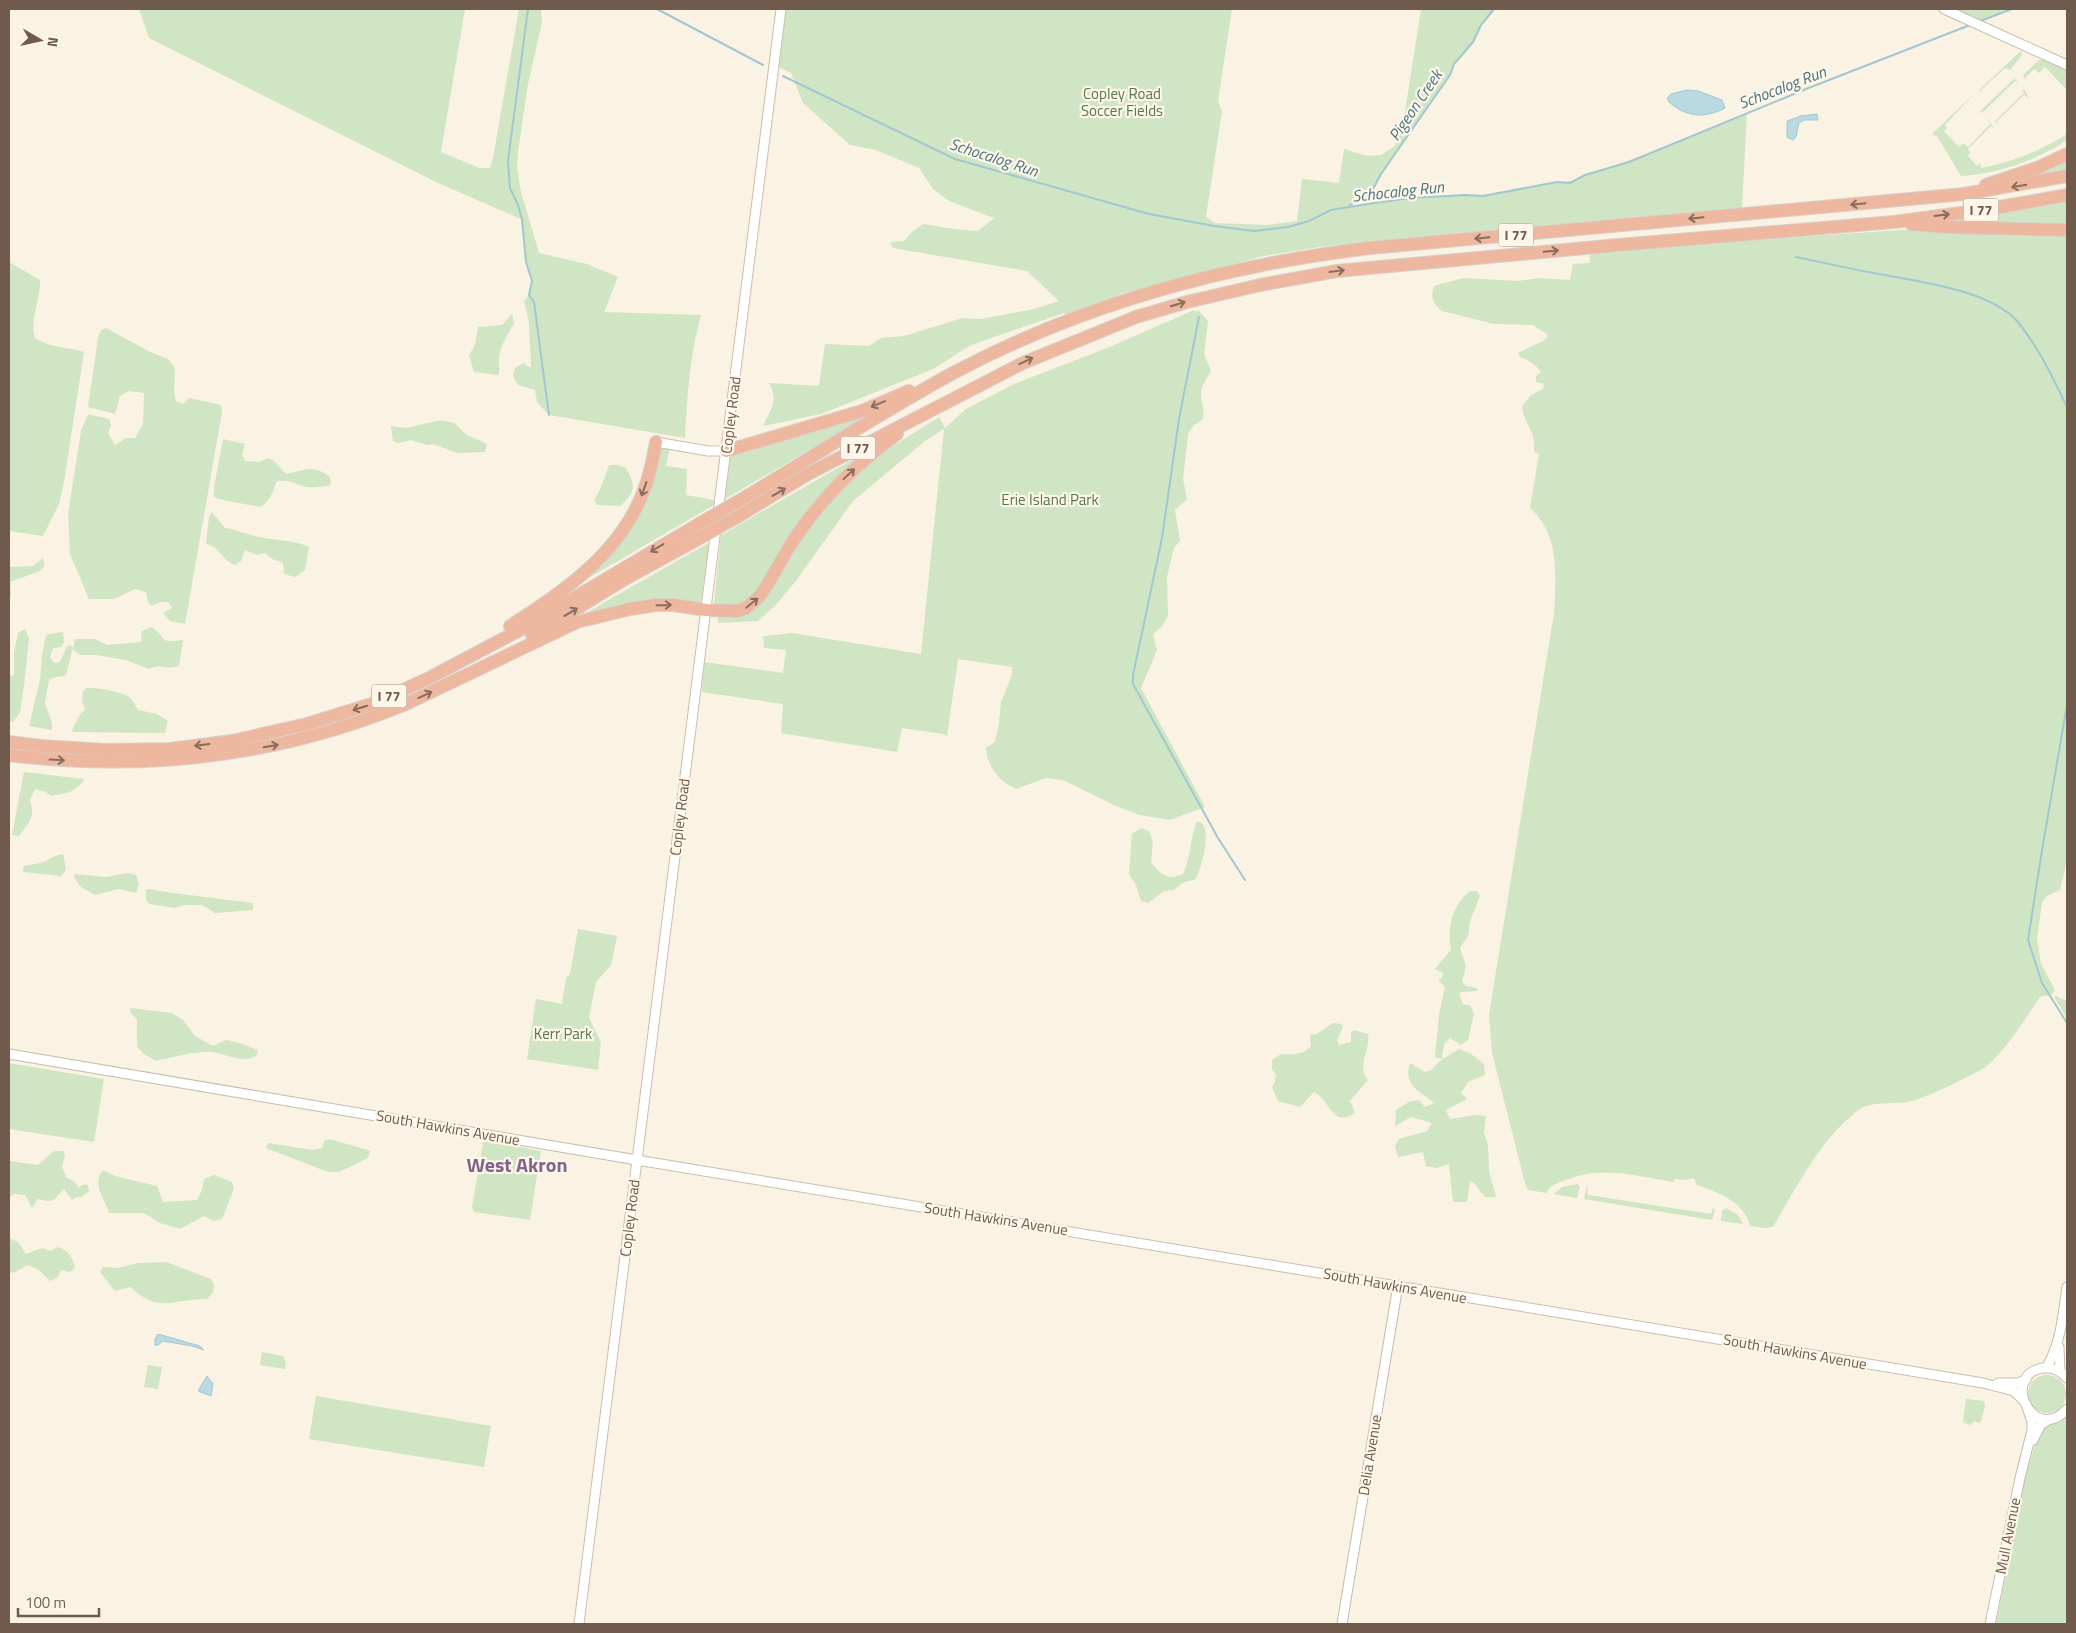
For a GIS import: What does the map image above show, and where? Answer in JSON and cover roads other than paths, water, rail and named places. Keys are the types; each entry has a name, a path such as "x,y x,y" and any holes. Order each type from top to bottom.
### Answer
{"highway":[{"path":"1964,194 2037,168 2067,154"},
{"name":"I 77","path":"9,742 106,750 170,749 232,741 307,724 375,703 431,677 520,630 956,372 1044,331 1092,313 1189,282 1238,269 1370,248 1964,194 2067,176"},
{"name":"I 77","path":"9,755 50,760 146,762 216,755 296,741 383,713 470,673 625,579 737,517 832,461 1023,363 1136,317 1187,302 1312,275 1480,257 1894,222 1984,210 2067,195"},
{"path":"1894,222 1937,227 2067,230"},
{"path":"726,451 862,411 956,372"},
{"path":"470,673 577,622 630,609 656,605 736,611 752,605 762,594 802,527 844,479 895,435 983,384"},
{"path":"431,677 566,588 604,554 623,531 639,504 649,476 656,442"}],"main road":[{"name":"Copley Road","path":"579,1624 781,9"},
{"path":"1944,9 2067,65"},
{"path":"656,442 708,451 726,451"},
{"name":"South Hawkins Avenue","path":"9,1054 1983,1383 2014,1391 2022,1399"},
{"name":"Delia Avenue","path":"1342,1624 1398,1286"},
{"path":"2060,1371 2059,1337 2067,1288"},
{"path":"2046,1368 2059,1337"},
{"path":"2067,1378 2060,1371 2046,1368 2034,1371 2026,1380 2022,1389 2022,1399 2028,1410 2038,1417 2050,1419 2062,1414 2067,1409"},
{"name":"South Hawkins Avenue","path":"1983,1383 2018,1383 2026,1380"},
{"name":"Mull Avenue","path":"2028,1410 2032,1422 2029,1449"},
{"name":"Mull Avenue","path":"1990,1624 2020,1478 2029,1449 2041,1424 2050,1419"}],"water":[{"path":"1687,90 1698,91 1722,100 1725,108 1710,114 1696,115 1682,111 1669,102 1667,98 1671,94"},
{"path":"1817,114 1818,120 1804,120 1799,123 1796,137 1793,140 1787,137 1787,121 1801,116"},
{"path":"158,1334 200,1346 204,1350 163,1341 155,1345 155,1339"},
{"path":"207,1376 213,1384 211,1396 198,1391"}],"waterway":[{"path":"528,9 508,161 510,188 522,219 526,262 532,281 529,295 534,302 549,415"},
{"name":"Schocalog Run","path":"657,9 763,65"},
{"name":"Pigeon Creek","path":"1349,206 1373,189 1381,174 1450,75 1454,64 1473,42 1481,25 1494,9"},
{"name":"Schocalog Run","path":"1980,21 2012,9"},
{"name":"Schocalog Run","path":"783,76 955,159 1149,214 1254,231 1288,227 1309,221 1331,210 1374,203 1412,198 1465,195 1483,196 1557,182 1570,183 1585,175 1629,162 1806,89 1970,25"},
{"path":"1796,257 1955,289 1990,302 2005,310 2017,321 2032,341 2045,362 2067,407"},
{"path":"1199,317 1179,419 1162,538 1133,675 1133,684 1218,838 1245,880"},
{"path":"2067,705 2028,940 2042,983 2067,1023"}],"district":[{"name":"West Akron","path":"517,1165"}],"park label":[{"name":"Copley Road Soccer Fields","path":"1122,102"},
{"name":"Erie Island Park","path":"1050,500"},
{"name":"Kerr Park","path":"563,1034"}]}
